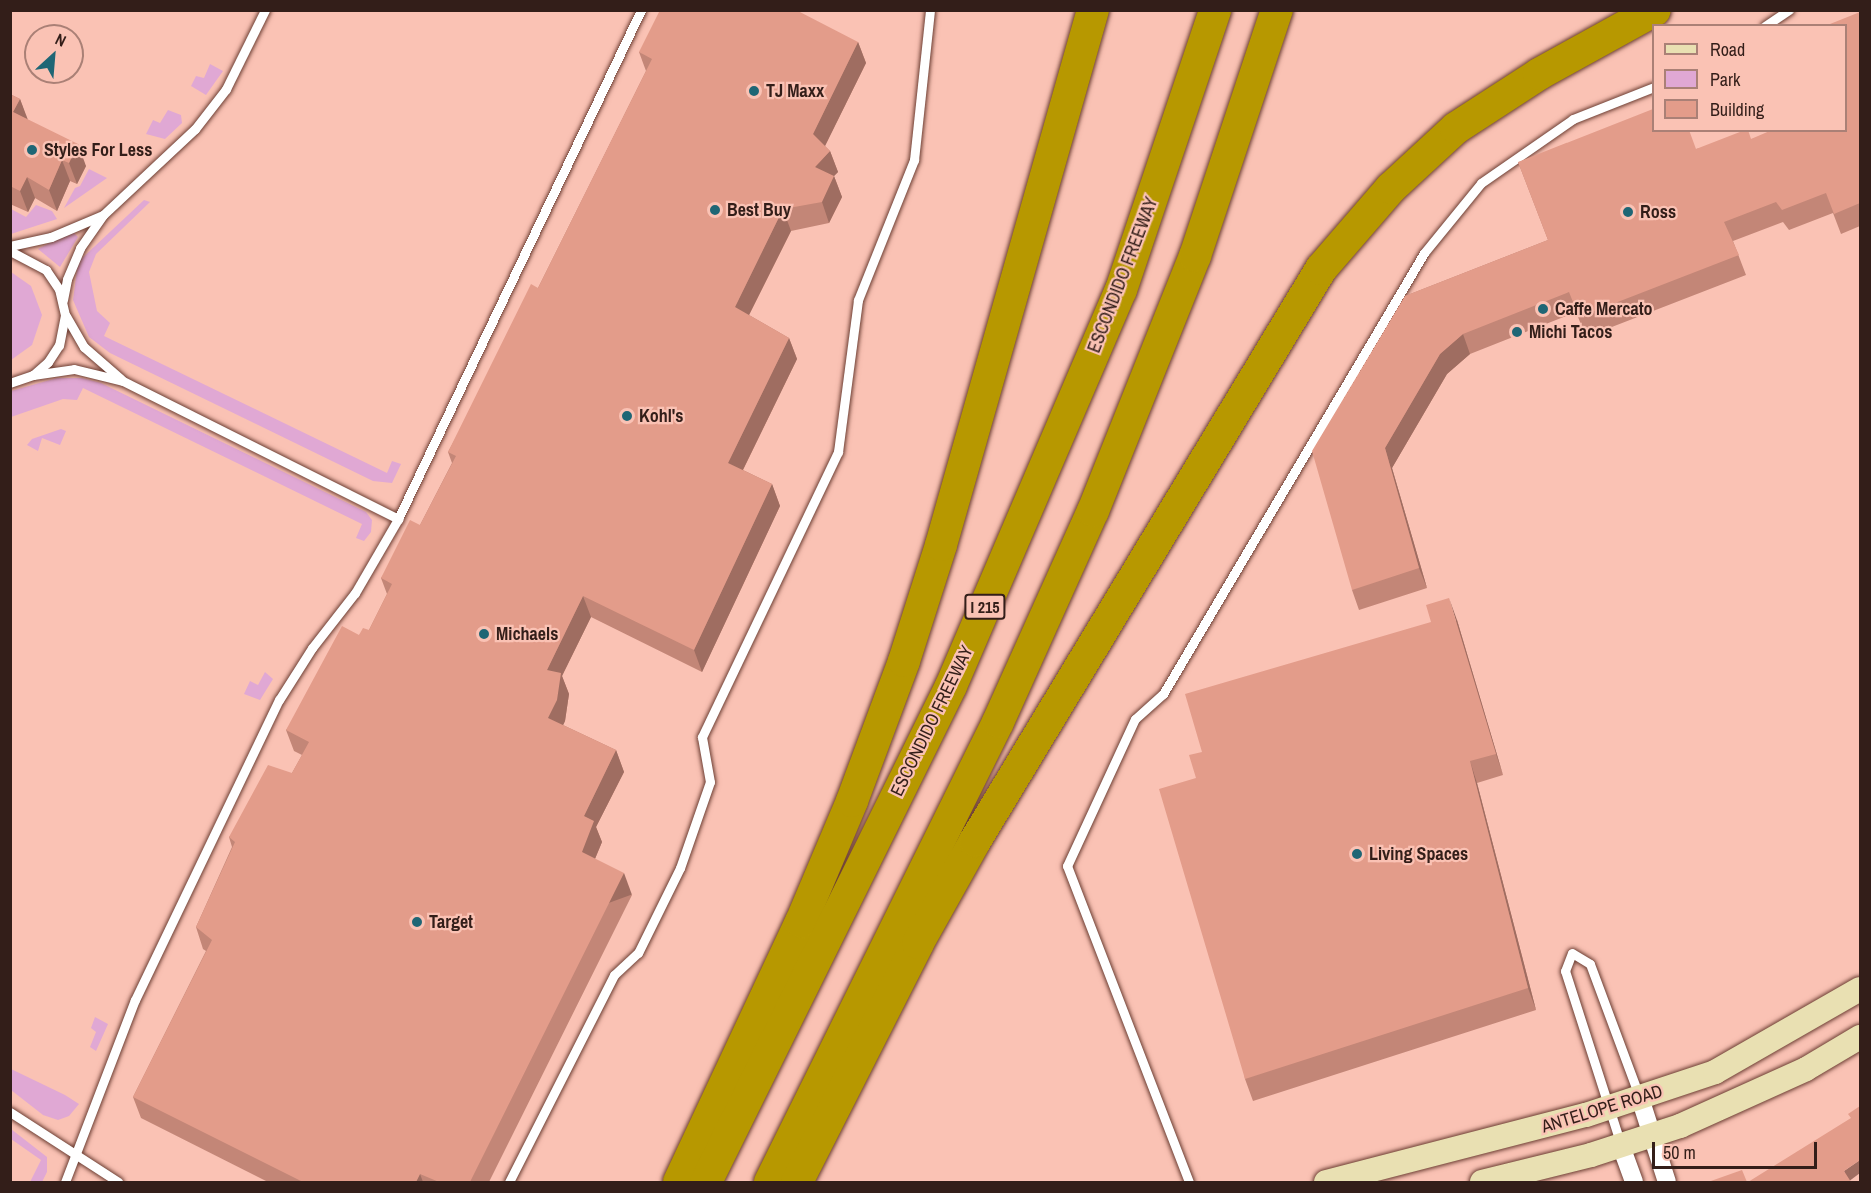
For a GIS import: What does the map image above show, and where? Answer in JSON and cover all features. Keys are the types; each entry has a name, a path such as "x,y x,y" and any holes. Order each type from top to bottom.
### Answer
{"highway":[{"path":"679,1182 801,922 852,801 904,661 947,524 1093,10"},
{"name":"ESCONDIDO FREEWAY","path":"706,1182 956,675 1121,290 1215,10"},
{"path":"770,1182 998,722 1094,511 1195,256 1277,10"},
{"path":"797,1182 918,943 975,841 1321,268 1391,188 1456,128 1539,74 1655,10"}],"main road":[{"name":"ANTELOPE ROAD","path":"1326,1182 1456,1152 1640,1098 1715,1072 1860,989"},
{"path":"1482,1182 1652,1136 1806,1069 1860,1037"}],"street":[{"path":"1640,1098 1667,1182"},
{"path":"1621,1146 1634,1182"}],"lane":[{"path":"33,375 59,345 65,315 63,300 67,279 80,248 103,215 195,129 226,89 265,10"},
{"path":"65,1182 78,1158 135,1000 279,700 312,648 355,593 398,519 641,10"},
{"path":"509,1182 614,975 638,953 680,868 710,782 702,736 838,452 858,300 914,160 930,10"},
{"path":"1768,24 1789,10"},
{"path":"1189,1182 1066,866 1135,719 1163,694 1424,253 1481,183 1573,119 1652,87"},
{"path":"10,246 51,237 103,215"},
{"path":"10,251 46,270 63,300"},
{"path":"65,315 84,347 123,381"},
{"path":"11,383 33,375 74,369 123,381 398,519"},
{"path":"1621,1146 1565,971 1572,953 1590,964 1640,1098"},
{"path":"10,1112 118,1182"}],"green space":[{"path":"210,64 223,71 206,95 191,86 196,76 204,78"},
{"path":"168,110 181,115 182,123 165,139 146,134 153,120 160,123"},
{"path":"89,169 107,178 64,208 75,188 80,186"},
{"path":"144,200 150,202 96,254 89,272 97,311 110,323 104,336 387,473 392,461 401,464 392,483 373,481 110,353 89,337 73,300 78,262"},
{"path":"36,205 52,211 57,219 11,234 11,209 26,217"},
{"path":"72,231 78,237 60,267 38,249"},
{"path":"11,272 31,286 42,315 32,345 11,360"},
{"path":"57,378 82,378 101,383 366,512 372,520 371,532 364,541 356,538 362,524 83,388 77,400 63,399 11,417 11,391"},
{"path":"61,429 66,431 60,445 42,438 38,451 27,445 32,439"},
{"path":"265,672 273,679 260,700 244,694 250,681 258,685"},
{"path":"95,1017 108,1024 96,1051 90,1047 96,1032 91,1028"},
{"path":"11,1069 79,1104 69,1116 58,1120 43,1115 11,1090"},
{"path":"11,1129 47,1157 47,1172 42,1182 30,1182 41,1160 11,1139"}],"building":[{"path":"660,10 796,10 858,42 813,134 830,151 815,167 834,176 822,202 783,209 735,307 789,338 728,463 772,484 694,650 583,596 547,670 561,673 557,700 548,718 616,750 584,816 594,821 582,852 624,873 470,1182 439,1182 420,1174 416,1182 303,1182 133,1097 212,940 196,927 235,842 229,837 268,765 292,773 309,742 286,730 342,626 359,635 363,628 369,630 392,584 381,578 410,520 420,525 456,456 448,452 531,284 538,288 652,59 639,52"},
{"path":"1860,12 1860,203 1834,214 1826,193 1782,210 1776,202 1724,222 1739,255 1579,317 1569,292 1463,334 1440,354 1385,448 1419,568 1352,590 1312,451 1405,296 1548,240 1518,162 1652,109 1652,132 1690,132 1696,149 1740,132 1749,132 1751,139 1767,132 1847,132 1847,24 1830,24"},
{"path":"10,94 20,99 13,112 78,144 69,163 62,160 49,190 27,177 20,191 10,186"},
{"path":"1449,598 1496,754 1470,761 1528,988 1245,1079 1159,789 1196,778 1189,755 1202,752 1185,694 1431,622 1426,605"},
{"path":"1860,1106 1860,1160 1844,1171 1851,1182 1748,1182 1851,1118 1848,1114"},
{"path":"1742,1170 1747,1182 1708,1182"}],"place":[{"name":"TJ Maxx","path":"754,91"},
{"name":"Styles For Less","path":"32,150"},
{"name":"Best Buy","path":"715,210"},
{"name":"Ross","path":"1628,212"},
{"name":"Caffe Mercato","path":"1543,309"},
{"name":"Michi Tacos","path":"1517,332"},
{"name":"Kohl's","path":"627,416"},
{"name":"Michaels","path":"484,634"},
{"name":"Living Spaces","path":"1357,854"},
{"name":"Target","path":"417,922"}]}
